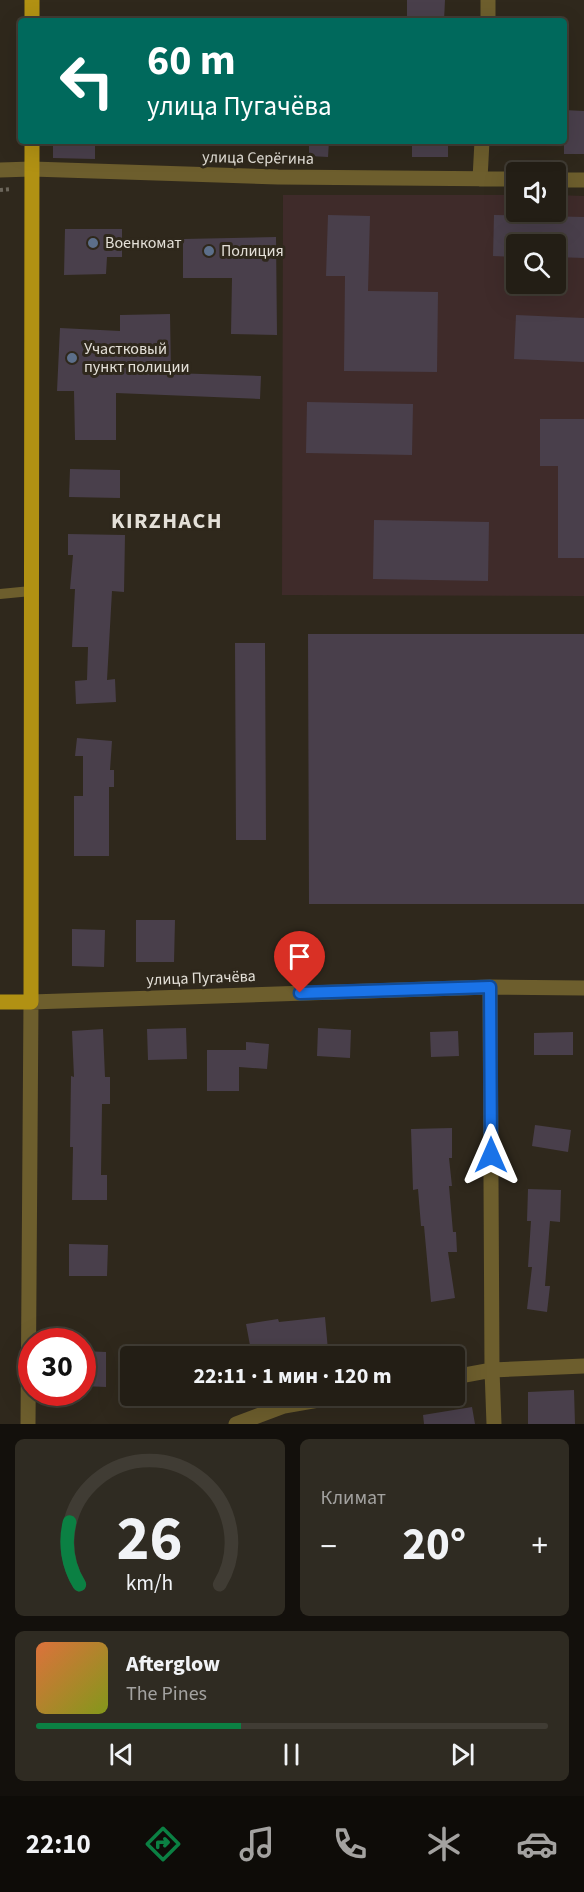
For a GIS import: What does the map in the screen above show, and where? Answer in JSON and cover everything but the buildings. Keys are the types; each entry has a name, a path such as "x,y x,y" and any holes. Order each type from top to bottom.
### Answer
{"main road":[{"path":"32,0 32,18"},
{"path":"31,1002 32,144"},
{"name":"улица Пугачёва","path":"0,1002 31,1002"}],"street":[{"path":"488,0 488,18"},
{"path":"480,179 482,144"},
{"name":"улица Серёгина","path":"0,170 32,169 278,177 506,179"},
{"path":"566,180 584,180"},
{"path":"490,987 494,1424"},
{"name":"улица Пугачёва","path":"31,1002 490,987 584,988"},
{"path":"28,1424 31,1002"},
{"path":"465,1375 492,1370 584,1366"},
{"path":"236,1424 284,1406"}],"lane":[{"path":"0,594 31,591"}],"shaded area":[{"path":"283,195 506,195 506,222 566,222 566,195 584,196 584,596 282,595"}],"place":[{"name":"Военкомат","path":"93,243"},
{"name":"Полиция","path":"209,251"},
{"name":"Участковый пункт полиции","path":"72,358"}],"district":[{"name":"KIRZHACH","path":"167,521"}],"route":[{"path":"300,993 490,987 491,1155"}]}
